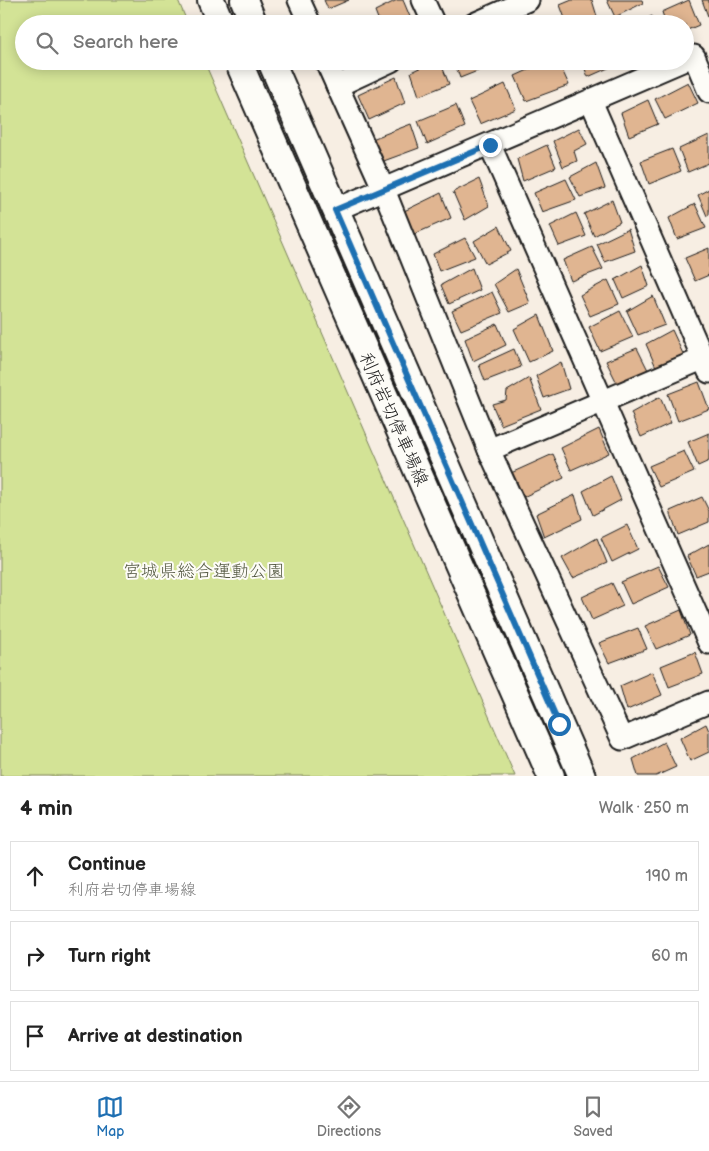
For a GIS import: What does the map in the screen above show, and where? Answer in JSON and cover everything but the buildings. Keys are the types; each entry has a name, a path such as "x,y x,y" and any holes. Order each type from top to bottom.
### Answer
{"main road":[{"path":"210,0 217,15"},
{"path":"244,0 250,15"},
{"name":"利府岩切停車場線","path":"242,70 551,776"},
{"name":"利府岩切停車場線","path":"275,70 582,776"}],"street":[{"path":"299,0 306,15"},
{"path":"424,0 430,15"},
{"path":"494,15 528,0"},
{"path":"694,61 709,92"},
{"path":"330,70 384,190 489,450 622,739 709,702"},
{"path":"337,86 372,70"},
{"path":"335,210 662,70"},
{"path":"489,450 603,401 707,362 591,101"},
{"path":"490,145 709,643"}],"green space":[{"name":"宮城県総合運動公園","path":"0,0 178,0 184,15 15,15 15,70 208,70 515,776 0,776"}],"route":[{"path":"490,145 366,199 335,210 559,724"}]}
